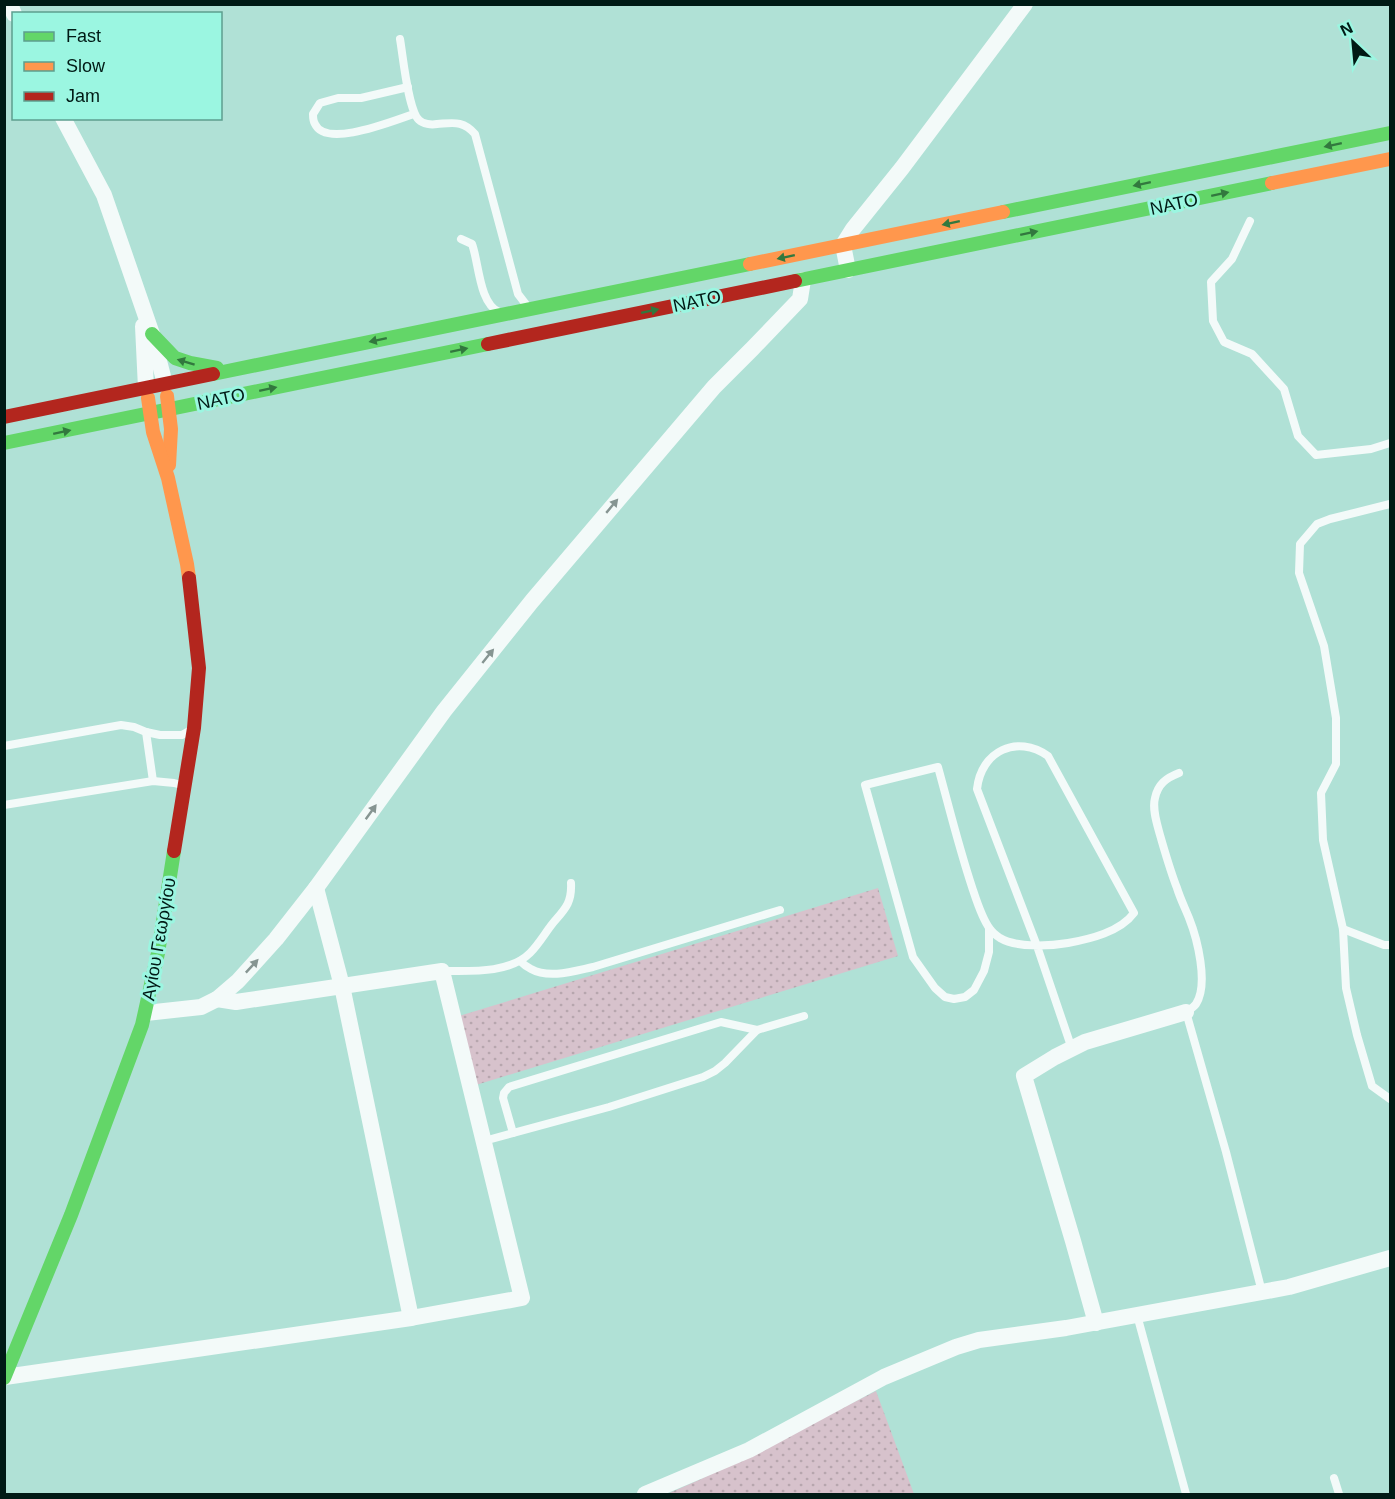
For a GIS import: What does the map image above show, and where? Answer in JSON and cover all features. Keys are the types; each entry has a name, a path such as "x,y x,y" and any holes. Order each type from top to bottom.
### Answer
{"main road":[{"name":"ΝΑΤΟ","path":"4,417 1390,133"},
{"name":"ΝΑΤΟ","path":"4,443 1390,159"},
{"path":"152,334 175,358 231,371"},
{"name":"Αγίου Γεωργίου","path":"165,384 170,410 171,441 168,478"},
{"name":"Αγίου Γεωργίου","path":"5,1378 71,1215 146,1013 160,942 194,728 199,668 186,564 168,478 156,442 146,388"}],"street":[{"path":"848,270 843,245 853,229 902,168 1025,4"},
{"path":"64,120 104,195 152,334 165,384"},
{"path":"146,1013 201,1007 217,999 238,981 276,939 316,888 444,711 532,601 714,387 801,299 803,280"},
{"path":"142,307 146,388"},
{"path":"316,888 342,986 411,1318"},
{"path":"5,1378 411,1318 522,1298 442,971 236,1002 217,999"},
{"path":"1096,1323 1024,1076 1085,1042 1186,1012"},
{"path":"645,1494 748,1450 884,1377 956,1347 979,1340 1096,1323 1289,1287 1390,1258"}],"lane":[{"path":"400,39 414,114 421,122 434,125 458,123 469,127 475,134 518,294 530,309"},
{"path":"408,87 361,98 338,98 320,104 313,114 315,125 322,131 333,134 354,132 414,114"},
{"path":"1251,220 1232,260 1211,282 1213,321 1224,342 1252,354 1284,389 1298,436 1316,454 1371,449 1390,443"},
{"path":"461,239 472,244 482,285 492,307 495,311 505,314"},
{"path":"1390,504 1317,524 1300,544 1299,573 1323,646 1336,718 1336,764 1321,793 1323,840 1343,929 1346,988 1372,1086 1390,1099"},
{"path":"4,746 120,725 160,735 182,735 194,728"},
{"path":"146,732 153,782"},
{"path":"989,928 989,952 984,970 974,990 965,997 954,999 945,997 935,988 913,957 865,785 938,767 976,901 989,928 1000,938 1013,942 1037,946 1066,944 1096,936 1127,921 1134,913 1048,756 1033,748 1015,746 999,752 985,764 977,789 1037,946 1072,1049"},
{"path":"1179,773 1167,777 1154,800 1164,850 1198,946 1201,990 1196,1005 1186,1012 1226,1152 1262,1292"},
{"path":"4,805 153,782 185,786"},
{"path":"442,971 477,970 505,966 519,961 530,953 568,906 572,894 571,883"},
{"path":"519,961 532,970 550,974 570,972 780,910"},
{"path":"1343,929 1384,945 1390,945"},
{"path":"513,1133 503,1098 509,1087 721,1022 757,1030 804,1016"},
{"path":"484,1141 609,1107 703,1077 725,1063 757,1030"},
{"path":"1137,1315 1186,1494"},
{"path":"1334,1478 1339,1494"}],"shaded area":[{"path":"878,888 898,956 476,1085 459,1016"},
{"path":"876,1391 914,1494 667,1494 701,1479"}],"traffic: fast":[{"path":"1003,212 1390,133"},
{"path":"795,281 1272,183"},
{"path":"213,374 750,264"},
{"path":"152,334 175,358 217,368"},
{"path":"4,443 488,344"},
{"path":"4,1378 71,1215 142,1025 158,953 174,851"}],"traffic: slow":[{"path":"1272,183 1390,159"},
{"path":"750,264 1003,212"},
{"path":"167,396 171,429 169,465"},
{"path":"148,398 153,432 168,478 189,578"}],"traffic: jam":[{"path":"488,344 795,281"},
{"path":"4,417 213,374"},
{"path":"174,851 194,728 199,668 189,578"}]}
